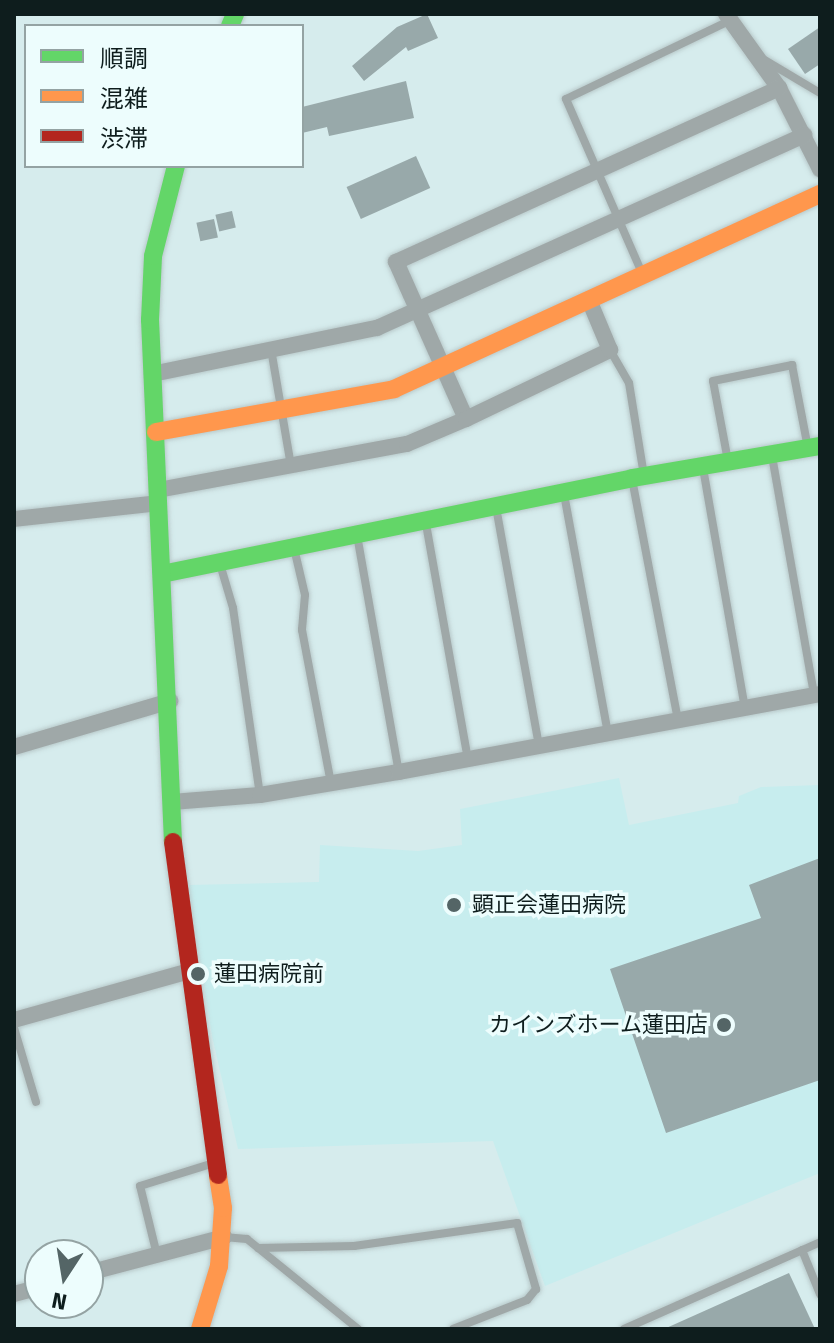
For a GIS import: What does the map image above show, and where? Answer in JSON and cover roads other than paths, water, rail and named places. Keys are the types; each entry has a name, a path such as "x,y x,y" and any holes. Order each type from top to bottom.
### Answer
{"street":[{"path":"727,18 760,58 779,88 820,169"},
{"path":"466,419 396,262 779,88"},
{"path":"152,374 377,328 419,312 804,135"},
{"path":"175,168 153,256 152,374 170,701 172,802 186,972 220,1162 224,1237 200,1329"},
{"path":"156,432 394,389 820,194"},
{"path":"14,501 17,519 158,497 291,466 407,444 610,350 589,300"},
{"path":"162,574 564,492 814,448"},
{"path":"172,802 260,795 399,772 817,695"},
{"path":"14,747 170,701"},
{"path":"14,1020 186,972"},
{"path":"104,1269 224,1237"}],"lane":[{"path":"643,274 566,99 727,18"},
{"path":"760,58 820,93"},
{"path":"271,349 291,466"},
{"path":"610,350 629,383 638,478 678,720"},
{"path":"728,463 713,381 792,365 814,448"},
{"path":"772,455 817,695"},
{"path":"703,467 745,708"},
{"path":"564,492 608,733"},
{"path":"496,506 539,746"},
{"path":"425,520 468,759"},
{"path":"356,534 399,772"},
{"path":"293,547 305,595 302,630 331,783"},
{"path":"220,562 233,608 260,795"},
{"path":"14,1028 36,1102"},
{"path":"157,1255 140,1186 220,1162"},
{"path":"258,1248 354,1246 517,1223 536,1289 527,1300 453,1329"},
{"path":"224,1237 247,1239 358,1329"},
{"path":"624,1329 820,1242"},
{"path":"802,1250 820,1294"}],"place":[{"name":"顕正会蓮田病院","path":"454,905"},
{"name":"蓮田病院前","path":"198,974"},
{"name":"カインズホーム蓮田店","path":"724,1025"}]}
